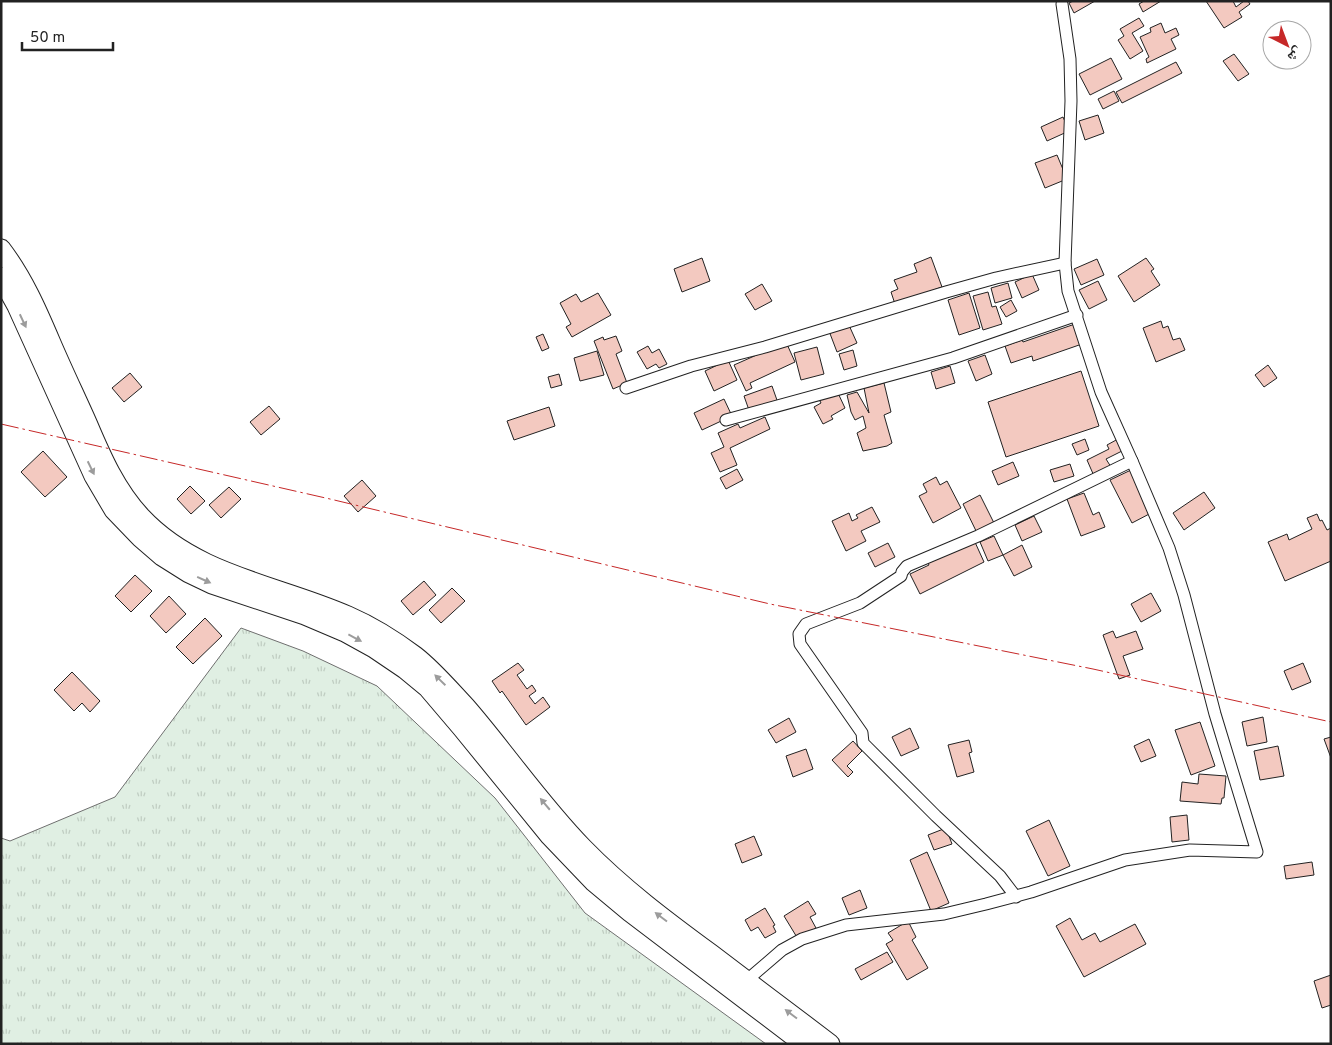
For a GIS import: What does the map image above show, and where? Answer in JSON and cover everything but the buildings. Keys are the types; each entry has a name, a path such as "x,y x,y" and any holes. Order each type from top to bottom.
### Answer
{"highway":[{"path":"1,249 13,265 31,298 105,465 121,492 141,516 163,537 211,567 349,616 416,657 451,691 580,845 607,872 640,902 830,1044"},
{"path":"1,277 20,314 94,476 114,510 140,537 162,556 189,573 212,584 305,615 345,632 374,648 405,669 428,688 550,836 594,882 630,912 804,1044"}],"street":[{"path":"746,981 770,958 782,950 802,939 846,925 944,914 1016,897 1124,860 1190,850 1257,852 1213,706 1169,548 1101,392 1068,290 1065,263 1070,68 1062,4"},
{"path":"626,388 691,366 765,347 996,278 1065,263"},
{"path":"726,420 953,358 1077,315"},
{"path":"1016,897 1000,876 936,816 863,743 862,733 800,644 799,634 806,624 860,602 890,584 901,576 907,566 978,536 1132,461"}],"green space":[{"path":"241,628 303,651 377,686 495,798 585,913 766,1044 1,1044 1,838 10,841 115,797"}],"power":[{"path":"1,424 330,499 770,604 1093,669 1331,722"}]}
